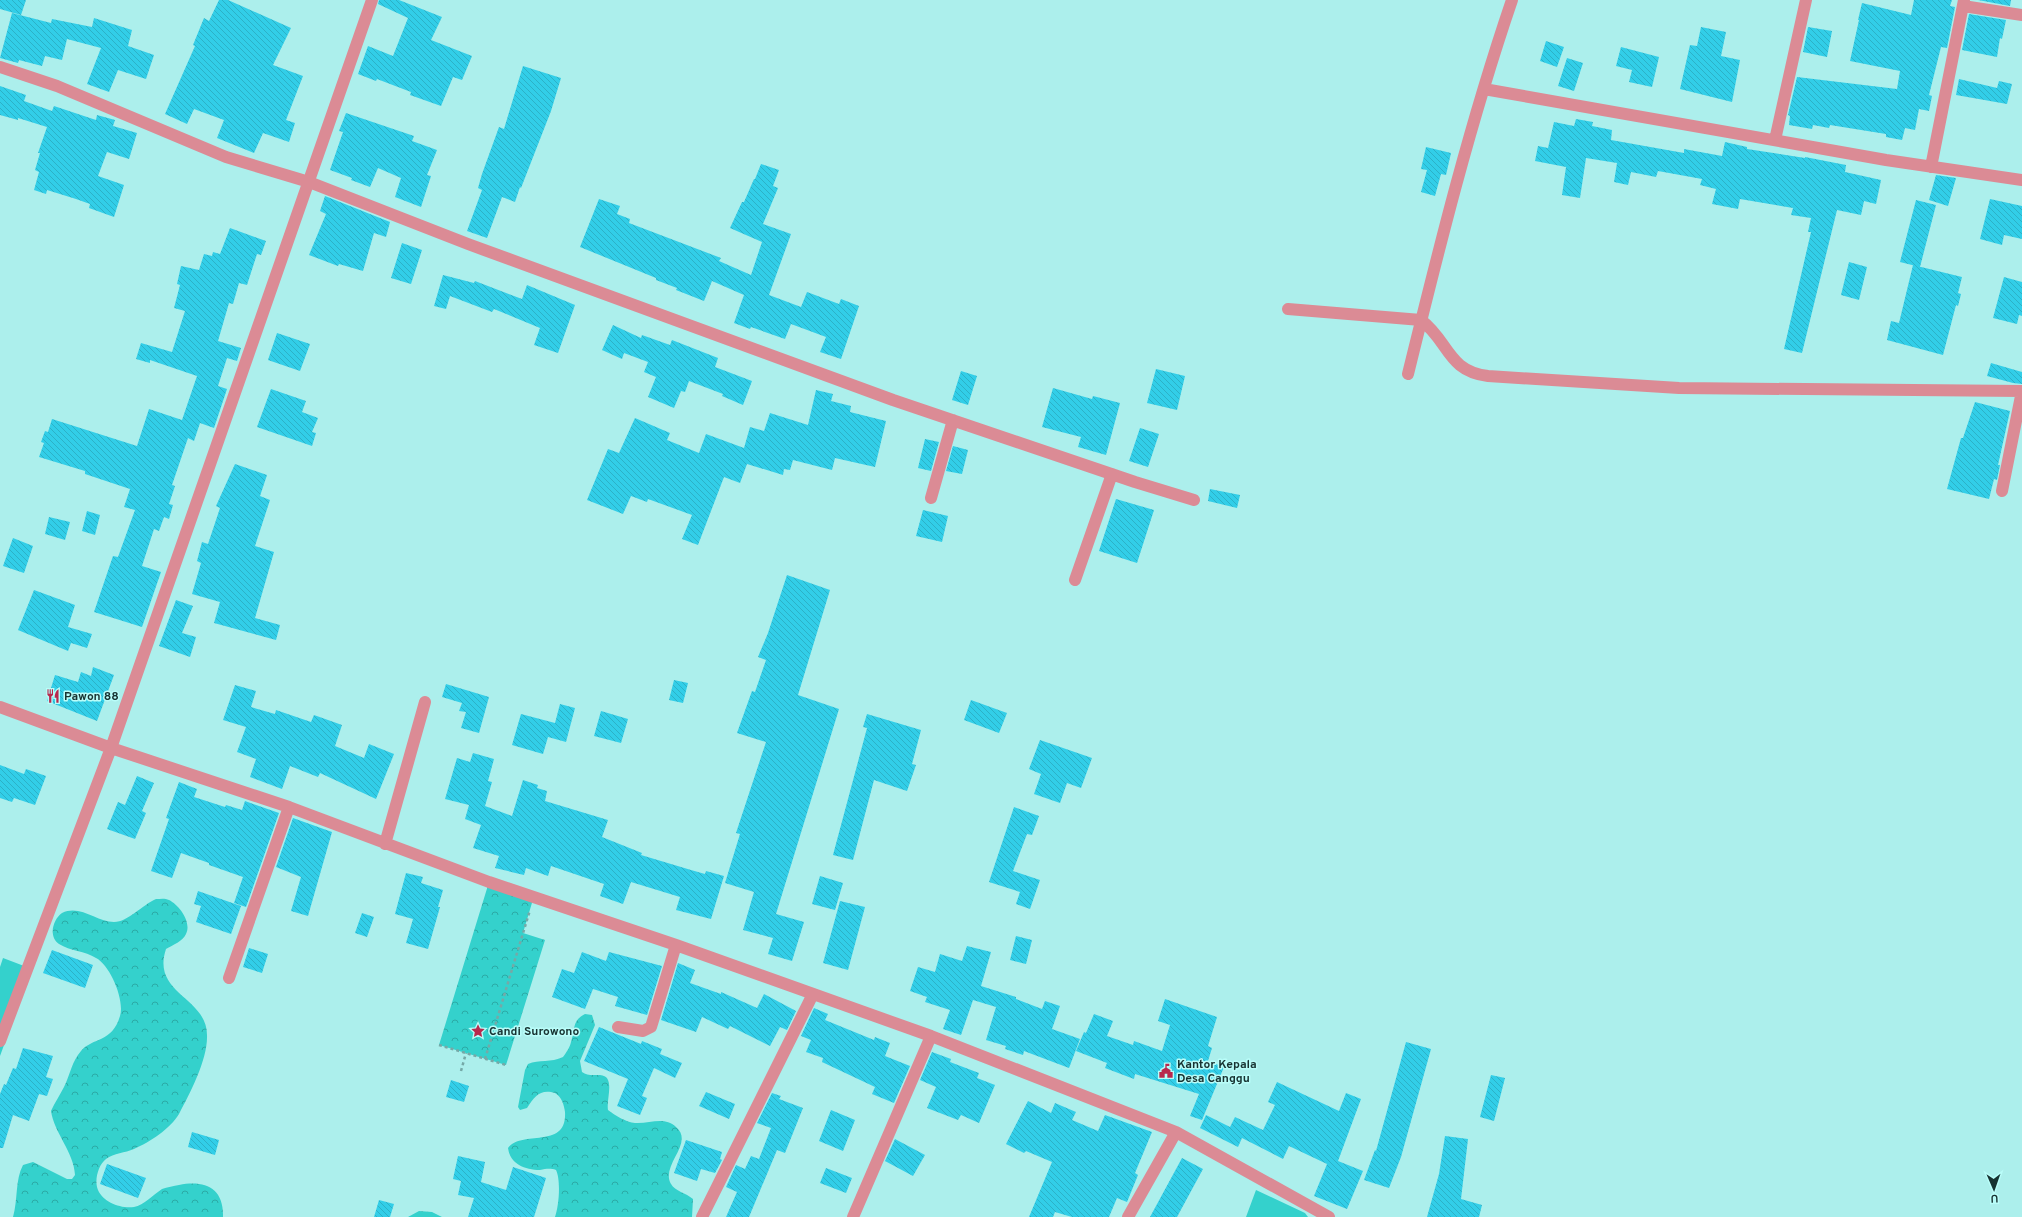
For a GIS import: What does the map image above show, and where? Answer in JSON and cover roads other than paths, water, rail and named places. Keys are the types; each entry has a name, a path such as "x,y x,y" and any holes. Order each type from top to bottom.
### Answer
{"street":[{"path":"0,1041 111,748 372,0"},
{"path":"1408,374 1447,216 1493,55 1512,0"},
{"path":"1775,140 1806,0"},
{"path":"1931,167 1964,3 2022,15"},
{"path":"0,67 57,86 226,157 308,182 639,307 953,420 1194,500"},
{"path":"1484,88 1931,167 2022,180"},
{"path":"1288,309 1421,320 1433,331 1455,362 1462,368 1472,373 1488,376 1679,388 2022,391 2002,491"},
{"path":"931,498 953,420"},
{"path":"1075,580 1112,474"},
{"path":"384,844 425,702"},
{"path":"0,707 111,748 289,807 384,844 489,882 676,945 931,1036 1176,1132 1329,1217"},
{"path":"229,978 289,807"},
{"path":"618,1027 643,1031 651,1027 676,945"},
{"path":"702,1217 813,994"},
{"path":"853,1217 931,1036"},
{"path":"1128,1217 1176,1132"}],"place":[{"name":"Pawon 88","path":"53,696"},
{"name":"Candi Surowono","path":"478,1031"},
{"name":"Kantor Kepala Desa Canggu","path":"1166,1071"}]}
